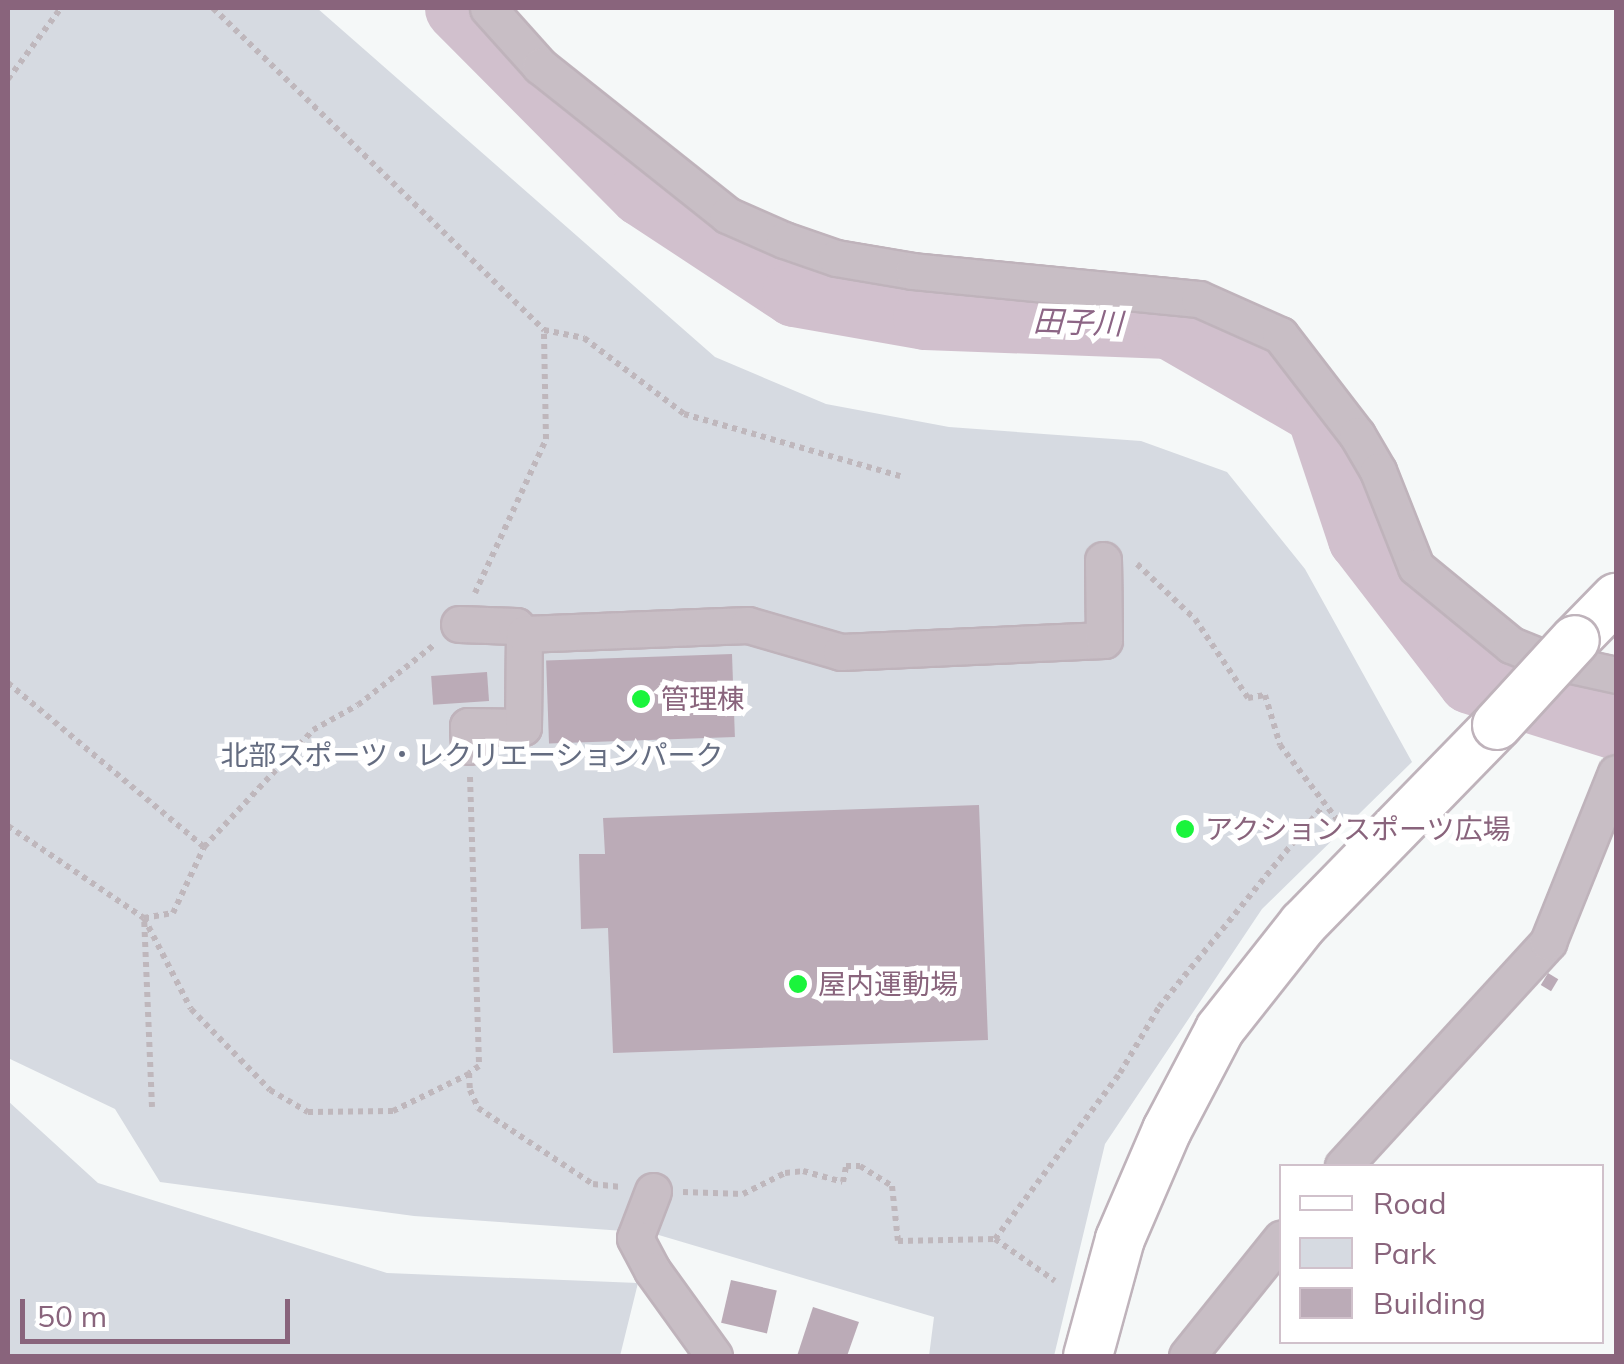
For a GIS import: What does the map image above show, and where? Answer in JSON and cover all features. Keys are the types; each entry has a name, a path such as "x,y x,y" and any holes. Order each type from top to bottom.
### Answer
{"street":[{"path":"488,8 540,66 727,215 784,240 836,258 913,272 1198,300 1280,335 1314,375 1371,459 1416,566 1511,645 1548,660 1616,675"},
{"path":"524,634 748,626 841,652 1104,640 1103,560"},
{"path":"1088,1356 1120,1239 1166,1130 1220,1029 1302,924 1616,598"},
{"path":"460,624 516,626 524,634 524,727 468,726 469,746"},
{"path":"1345,1164 1548,942 1616,773"},
{"path":"653,1190 635,1238 652,1270 714,1356"},
{"path":"1187,1356 1279,1242"}],"path":[{"path":"8,80 61,8"},
{"path":"213,8 544,330 584,338 684,414 900,476"},
{"path":"144,918 173,913 204,846 313,730 358,705 460,624 546,440 544,330"},
{"path":"1103,560 1134,561 1195,620 1248,698 1265,695 1280,745 1323,806 1352,836"},
{"path":"8,683 204,846"},
{"path":"8,826 144,918 191,1008 270,1090 308,1112 394,1111 479,1066 469,746"},
{"path":"995,1239 1120,1074 1159,1008 1323,806"},
{"path":"144,918 152,1107"},
{"path":"470,1074 478,1108 593,1184 743,1194 785,1173 803,1171 843,1182 846,1166 860,1166 892,1186 898,1241 995,1239 1055,1281"}],"green space":[{"name":"北部スポーツ・レクリエーションパーク","path":"8,8 317,8 715,357 826,404 949,427 1141,441 1227,472 1305,569 1412,762 1262,909 1105,1144 1054,1356 929,1356 934,1317 652,1233 414,1216 160,1182 115,1109 8,1058"},
{"path":"8,1101 98,1183 387,1273 638,1283 620,1356 8,1356"}],"building":[{"name":"管理棟","path":"732,654 735,737 549,743 546,660"},
{"path":"487,672 489,701 433,705 431,676"},
{"name":"屋内運動場","path":"979,805 988,1040 613,1053 608,928 581,929 579,854 605,854 603,818"},
{"path":"1548,973 1558,979 1551,991 1541,985"},
{"path":"731,1280 777,1291 767,1333 721,1323"},
{"path":"813,1307 859,1322 847,1356 797,1356"}],"waterway":[{"name":"田子川","path":"457,8 641,193 794,294 925,317 1169,326 1318,412 1360,538 1470,681 1616,727"}],"place":[{"name":"管理棟","path":"641,699"},
{"name":"アクションスポーツ広場","path":"1185,829"},
{"name":"屋内運動場","path":"798,984"}]}
